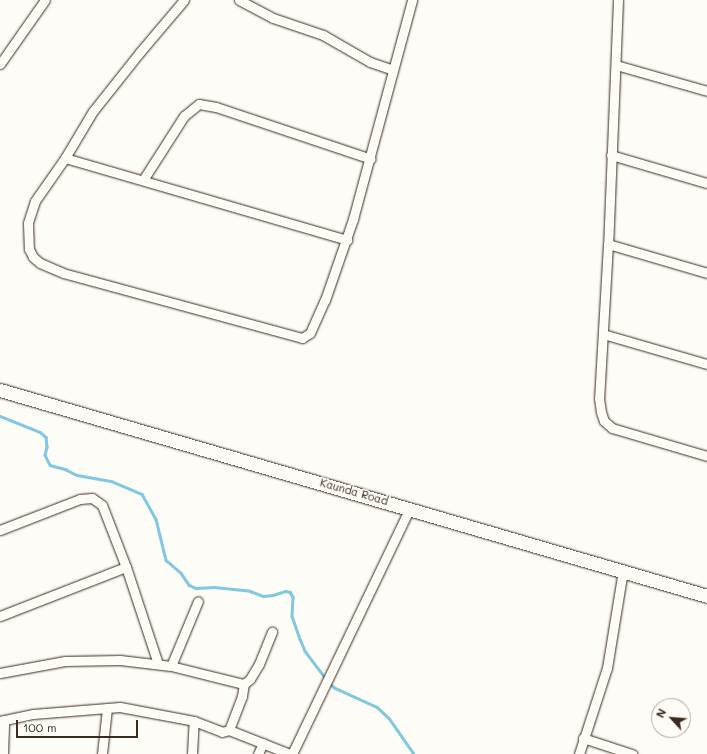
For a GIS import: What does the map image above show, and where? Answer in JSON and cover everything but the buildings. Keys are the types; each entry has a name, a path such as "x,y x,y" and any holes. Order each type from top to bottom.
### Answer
{"main road":[{"name":"Kaunda Road","path":"0,390 623,570 707,596"}],"street":[{"path":"0,64 45,0"},
{"path":"184,0 102,99 79,131 65,158 35,201 30,213 27,233 29,249 40,263 62,273 302,338 310,333 325,300 346,240 371,159 412,0"},
{"path":"239,0 273,18 323,35 370,62 393,70"},
{"path":"618,0 608,244 599,398 604,421 612,428 707,456"},
{"path":"616,65 707,90"},
{"path":"143,180 184,116 199,104 216,107 371,159"},
{"path":"611,156 707,183"},
{"path":"65,158 346,240"},
{"path":"608,244 707,273"},
{"path":"603,334 707,364"},
{"path":"0,530 80,499 92,498 102,505 126,567 158,664"},
{"path":"3,754 2,720 33,714 120,707 194,721 222,732 229,730 291,754 410,508"},
{"path":"0,616 126,567"},
{"path":"579,754 607,668 623,570"},
{"path":"172,666 198,601"},
{"path":"229,730 242,696 244,684 250,680 272,632"},
{"path":"0,673 65,661 120,660 172,666 244,684"},
{"path":"102,754 107,708"},
{"path":"192,754 194,721"},
{"path":"584,738 632,754"},
{"path":"258,754 263,743"}],"waterway":[{"path":"0,416 40,432 46,437 47,447 45,455 50,465 65,469 77,475 111,481 142,494 156,519 166,560 181,573 189,585 196,588 214,587 250,591 263,596 273,595 285,591 290,592 293,597 292,616 300,639 305,651 325,678"},
{"path":"328,682 335,688 377,707 389,718 414,754"}]}
